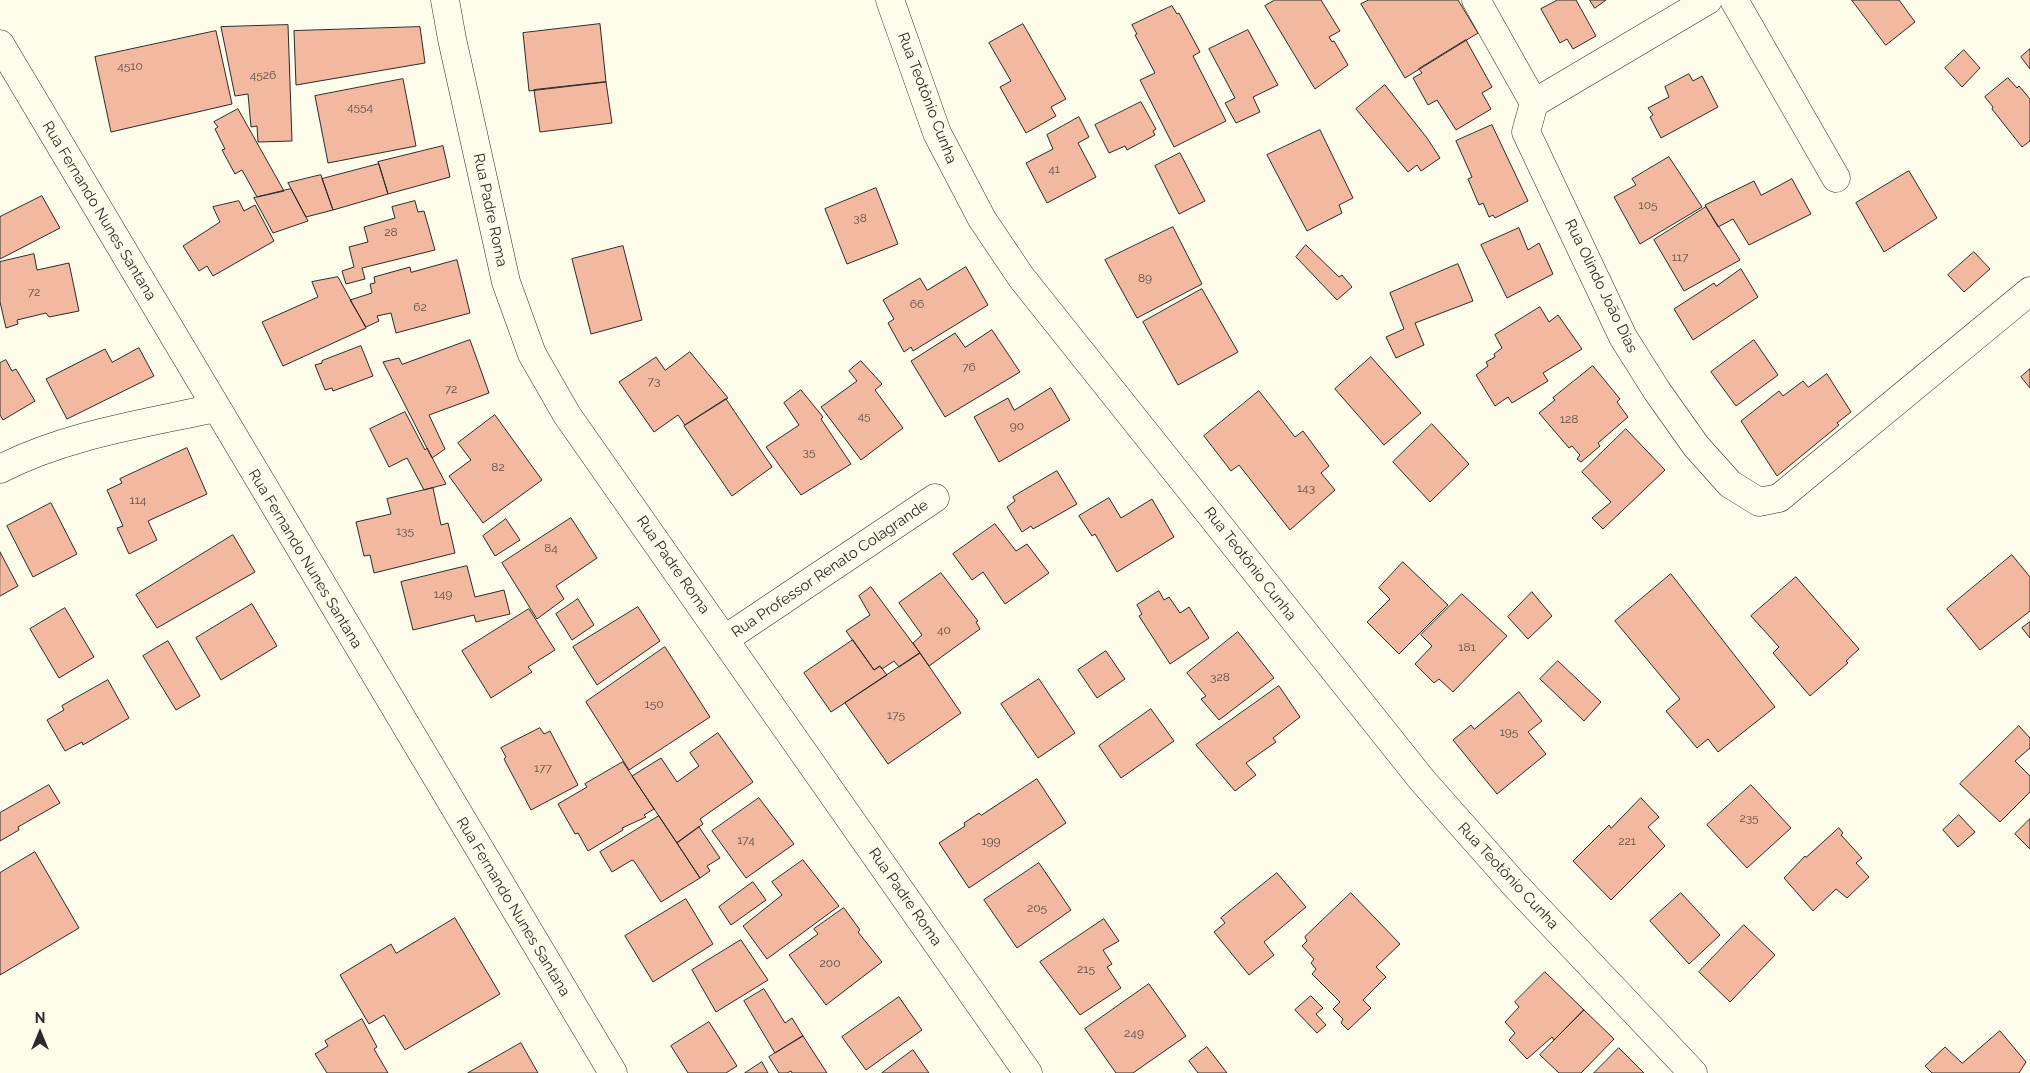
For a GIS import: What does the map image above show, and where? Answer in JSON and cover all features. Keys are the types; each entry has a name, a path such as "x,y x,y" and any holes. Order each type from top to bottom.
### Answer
{"street":[{"name":"Rua Padre Roma","path":"445,0 506,282 532,354 567,416 1028,1073"},
{"name":"Rua Teotônio Cunha","path":"890,0 937,133 982,219 1021,277 1422,780 1515,885 1693,1073"},
{"path":"1476,0 1534,103 1708,0"},
{"path":"1734,0 1836,178"},
{"name":"Rua Fernando Nunes Santana","path":"0,44 612,1073"},
{"name":"Rua Olindo João Dias","path":"1534,103 1526,132 1623,337 1657,392 1696,446 1730,484 1759,502 1779,498 2030,291"},
{"path":"0,469 49,448 215,408"},
{"name":"Rua Professor Renato Colagrande","path":"725,639 935,498"}],"building":[{"path":"1275,0 1321,0 1340,31 1329,37 1332,42 1334,41 1348,65 1315,89 1265,6"},
{"path":"1369,0 1458,0 1478,33 1405,78 1361,4"},
{"path":"1558,0 1576,0 1596,36 1573,49 1567,39 1560,43 1541,9"},
{"path":"1590,0 1606,0 1595,8"},
{"path":"1852,0 1899,0 1915,22 1886,45"},
{"path":"1172,6 1177,14 1179,13 1200,52 1193,56 1226,121 1174,147 1140,80 1155,73 1135,35 1137,34 1132,25"},
{"path":"600,24 606,82 529,91 523,33"},
{"path":"1023,24 1066,99 1051,107 1056,116 1026,133 1000,87 1011,81 989,43"},
{"path":"288,25 292,141 258,142 257,126 251,127 248,94 235,96 221,27"},
{"path":"420,27 425,63 296,85 294,31"},
{"path":"1248,30 1278,85 1253,97 1260,112 1236,123 1225,103 1235,98 1209,49"},
{"path":"216,31 232,104 111,132 95,57"},
{"path":"1466,40 1492,87 1482,93 1491,109 1456,130 1437,100 1428,105 1413,78 1422,73 1419,69"},
{"path":"2030,49 2030,69 2021,57"},
{"path":"1964,50 1980,68 1962,87 1945,68"},
{"path":"1689,74 1693,81 1702,76 1718,107 1661,138 1650,117 1653,115 1648,108 1669,97 1665,87"},
{"path":"2008,78 2017,88 2019,86 2030,99 2030,141 2022,147 1992,109 1993,107 1985,97"},
{"path":"403,79 416,146 328,163 315,96"},
{"path":"606,82 612,123 540,132 534,90"},
{"path":"1385,85 1427,138 1440,158 1421,171 1417,165 1408,172 1356,109"},
{"path":"1141,102 1156,129 1153,131 1155,135 1127,150 1125,146 1109,153 1095,125"},
{"path":"238,109 284,191 257,197 242,170 235,174 222,150 225,149 215,129 218,127 214,122"},
{"path":"1079,117 1089,137 1078,143 1096,177 1047,203 1026,163 1053,149 1047,135"},
{"path":"1492,125 1528,201 1495,218 1493,215 1489,217 1483,203 1479,205 1468,179 1472,177 1456,141"},
{"path":"1320,130 1353,198 1339,205 1342,213 1307,231 1267,155"},
{"path":"443,146 450,177 388,194 378,162"},
{"path":"1180,153 1205,201 1179,214 1155,166"},
{"path":"1669,157 1702,207 1640,244 1614,197 1636,185 1632,179"},
{"path":"379,164 388,194 333,210 322,179"},
{"path":"1909,171 1937,218 1884,252 1856,203"},
{"path":"321,175 333,210 306,217 288,183"},
{"path":"1792,179 1811,214 1749,245 1733,219 1718,227 1705,205 1754,181 1761,195"},
{"path":"876,188 898,244 847,264 825,209"},
{"path":"291,189 308,221 273,233 254,198"},
{"path":"42,196 60,228 0,259 0,217"},
{"path":"239,201 244,211 255,205 274,241 213,276 207,266 199,271 183,246 220,222 213,207"},
{"path":"415,201 418,212 424,211 435,250 362,268 365,279 346,284 342,271 354,267 349,247 368,242 364,227 395,218 392,207"},
{"path":"1706,207 1740,260 1684,291 1654,240"},
{"path":"1173,227 1202,284 1137,318 1105,260"},
{"path":"1519,228 1528,250 1539,243 1553,274 1507,298 1481,245"},
{"path":"1306,245 1339,277 1342,275 1352,287 1337,300 1296,257"},
{"path":"623,246 642,320 591,334 572,259"},
{"path":"1974,252 1990,269 1964,292 1948,275"},
{"path":"34,254 37,270 69,263 79,311 49,317 46,313 17,320 18,324 6,328 0,302 0,262"},
{"path":"457,260 470,313 396,333 391,313 377,316 379,321 366,327 350,300 372,293 370,284 375,283 374,277 410,267 411,272"},
{"path":"1458,264 1473,301 1415,323 1424,345 1396,358 1386,337 1404,329 1390,293"},
{"path":"966,267 988,305 913,351 911,347 904,352 888,323 894,319 883,300 920,278 927,290"},
{"path":"1741,269 1758,297 1693,340 1674,309 1714,283 1716,286"},
{"path":"338,277 366,328 283,366 262,322 318,297 312,282"},
{"path":"1202,289 1238,352 1178,385 1143,322"},
{"path":"1540,307 1549,322 1558,315 1582,349 1543,373 1548,381 1512,403 1508,397 1495,406 1476,375 1488,366 1486,362 1495,357 1494,354 1502,348 1495,335"},
{"path":"992,330 1020,372 945,417 911,361 955,333 965,347"},
{"path":"470,340 489,393 429,415 445,449 432,458 383,362 399,358 402,364"},
{"path":"1754,340 1778,375 1736,406 1711,372"},
{"path":"361,346 373,376 333,391 332,388 325,390 315,365"},
{"path":"139,348 154,376 67,419 46,379 105,349 112,362"},
{"path":"690,352 728,398 685,425 678,415 654,432 619,382 656,357 665,370"},
{"path":"1371,357 1421,413 1384,445 1335,389"},
{"path":"6,360 12,371 16,369 35,401 3,420 0,415 0,363"},
{"path":"861,361 882,384 875,390 903,428 861,460 821,407 857,381 849,371"},
{"path":"1593,366 1620,399 1617,402 1628,417 1598,443 1600,446 1581,462 1577,459 1580,455 1572,446 1569,448 1539,413 1555,400 1553,398"},
{"path":"2030,369 2030,388 2021,377"},
{"path":"1827,374 1851,412 1837,423 1839,425 1777,476 1741,421 1779,391 1783,396 1803,381 1808,387"},
{"path":"1051,388 1070,420 999,462 974,417 1008,398 1014,410"},
{"path":"801,390 823,417 821,419 851,464 801,495 766,447 799,425 784,403"},
{"path":"1259,391 1295,437 1303,431 1329,466 1321,473 1335,490 1290,530 1239,465 1231,471 1204,436"},
{"path":"726,399 772,467 732,496 684,426"},
{"path":"405,412 446,484 424,490 407,458 389,467 370,429"},
{"path":"495,415 542,480 483,523 449,476 471,460 458,443"},
{"path":"1432,424 1469,464 1430,502 1393,462"},
{"path":"1626,429 1665,470 1603,529 1592,518 1611,502 1582,472"},
{"path":"187,448 207,494 148,521 157,540 129,554 117,528 123,526 107,490 122,483 120,479"},
{"path":"1057,471 1077,504 1033,529 1031,526 1022,532 1007,507 1015,501 1013,497"},
{"path":"433,488 441,525 448,523 455,553 374,573 370,555 364,556 356,522 391,514 387,499"},
{"path":"1109,498 1121,518 1152,499 1174,537 1117,572 1095,534 1092,536 1079,516"},
{"path":"51,503 77,554 33,577 7,526"},
{"path":"571,518 597,558 556,586 564,599 537,619 502,563"},
{"path":"506,519 520,540 495,556 483,536"},
{"path":"995,524 1016,551 1027,544 1049,573 1005,604 983,572 972,580 953,554"},
{"path":"233,535 255,572 157,628 136,595"},
{"path":"0,552 18,586 0,596"},
{"path":"2012,555 2030,577 2030,611 1980,650 1947,609"},
{"path":"1403,562 1448,605 1399,654 1367,622 1390,599 1379,588"},
{"path":"467,566 475,597 504,590 510,614 476,622 474,615 413,630 401,582"},
{"path":"941,573 978,621 976,622 980,629 929,666 913,643 922,635 899,603"},
{"path":"1671,574 1775,707 1718,752 1708,739 1697,748 1666,711 1680,699 1615,621"},
{"path":"1796,577 1859,649 1846,661 1848,663 1810,696 1773,653 1779,647 1751,616"},
{"path":"871,587 920,653 899,667 894,661 882,669 880,666 874,670 846,631 870,615 859,596"},
{"path":"1159,591 1164,600 1169,597 1180,613 1189,607 1209,638 1170,664 1139,616 1142,614 1137,605"},
{"path":"1532,592 1552,616 1528,639 1508,617"},
{"path":"1462,594 1507,636 1453,692 1439,679 1434,683 1415,664 1432,646 1421,635"},
{"path":"578,599 594,625 572,640 556,614"},
{"path":"252,604 277,646 221,680 196,638"},
{"path":"638,607 660,641 597,685 573,647"},
{"path":"65,608 94,657 59,678 30,629"},
{"path":"529,609 555,650 528,667 532,672 491,698 462,651"},
{"path":"2030,622 2030,638 2022,628"},
{"path":"1238,632 1274,678 1219,720 1201,699 1206,696 1187,673"},
{"path":"853,640 874,670 880,666 887,675 831,712 804,673"},
{"path":"168,641 200,696 176,710 143,656"},
{"path":"665,647 710,717 629,770 586,702"},
{"path":"1106,651 1125,679 1097,698 1078,670"},
{"path":"920,653 961,713 888,764 845,703"},
{"path":"1558,661 1601,702 1584,721 1540,679"},
{"path":"1039,679 1075,733 1038,758 1001,704"},
{"path":"108,680 129,718 83,745 82,742 65,751 47,720 64,710 62,706"},
{"path":"1279,686 1300,717 1273,738 1276,742 1246,763 1256,775 1235,791 1196,745"},
{"path":"1519,692 1542,721 1528,732 1546,754 1497,794 1453,740 1471,725 1474,729"},
{"path":"1151,709 1174,741 1121,778 1099,746"},
{"path":"2019,726 2030,738 2030,748 2015,761 2030,776 2030,792 2000,822 1960,784"},
{"path":"540,728 544,734 550,731 578,785 531,810 504,759 506,757 501,748"},
{"path":"718,733 753,782 700,819 703,824 677,843 632,776 661,758 677,782 699,766 690,753"},
{"path":"623,762 654,809 644,815 646,817 622,828 623,830 588,851 578,833 575,834 558,804 587,787 585,784"},
{"path":"1037,779 1066,823 969,888 939,843 965,826 964,823 979,813 981,815"},
{"path":"49,785 60,803 18,827 19,830 0,841 0,813"},
{"path":"1751,785 1791,828 1747,868 1707,825"},
{"path":"759,798 794,844 746,878 712,831"},
{"path":"1641,798 1659,817 1648,827 1665,846 1611,900 1573,861 1609,825 1611,828"},
{"path":"1959,815 1975,832 1958,847 1943,830"},
{"path":"659,816 700,878 661,902 634,861 632,860 612,872 600,852"},
{"path":"2030,819 2030,849 2015,834"},
{"path":"699,827 720,858 707,866 710,871 700,878 677,843"},
{"path":"1839,828 1843,833 1841,835 1862,858 1856,863 1869,877 1847,898 1836,889 1813,911 1784,878 1805,856"},
{"path":"35,852 79,928 0,975 0,873"},
{"path":"803,860 839,906 767,959 743,926 782,895 772,882"},
{"path":"1039,863 1071,910 1017,948 984,900"},
{"path":"1277,873 1306,907 1264,942 1274,955 1249,975 1214,932 1225,923 1221,918"},
{"path":"753,882 766,900 731,925 719,907"},
{"path":"1351,893 1400,944 1376,967 1386,977 1363,1000 1371,1008 1348,1030 1341,1023 1343,1019 1333,1009 1340,1002 1312,974 1316,969 1311,963 1314,959 1302,946 1307,941 1305,937"},
{"path":"1681,893 1720,935 1689,964 1650,921"},
{"path":"686,899 713,944 653,982 625,936"},
{"path":"844,908 860,930 858,932 882,962 826,1005 789,955 818,934 814,929"},
{"path":"455,918 500,994 405,1050 384,1015 369,1024 340,975 391,944 396,953"},
{"path":"1104,919 1119,941 1103,950 1112,964 1107,967 1121,988 1080,1015 1040,962"},
{"path":"1744,925 1775,955 1730,1002 1699,972"},
{"path":"741,940 768,980 716,1012 692,970"},
{"path":"1545,972 1584,1010 1554,1040 1552,1037 1527,1059 1509,1040 1515,1033 1505,1022 1519,1007 1515,1002"},
{"path":"1149,984 1186,1036 1133,1073 1116,1073 1085,1029"},
{"path":"764,989 785,1023 792,1018 803,1036 775,1053 744,1001"},
{"path":"1311,996 1323,1008 1316,1014 1326,1025 1317,1033 1295,1010"},
{"path":"899,997 922,1030 866,1070 842,1037"},
{"path":"1584,1010 1614,1039 1581,1073 1559,1073 1540,1055"},
{"path":"362,1019 377,1047 374,1049 388,1073 327,1073 315,1054 328,1046 325,1041"},
{"path":"709,1022 737,1066 726,1073 688,1073 671,1046"},
{"path":"2000,1031 2026,1062 2019,1073 1932,1073 1925,1066 1945,1047 1962,1063"},
{"path":"803,1036 827,1073 792,1073 791,1071 779,1073 769,1057"},
{"path":"521,1043 538,1073 468,1073"},
{"path":"1207,1047 1227,1073 1198,1073 1189,1061"},
{"path":"1619,1048 1644,1073 1594,1073"},
{"path":"913,1050 929,1073 882,1073"},
{"path":"762,1062 768,1073 745,1073"}]}
